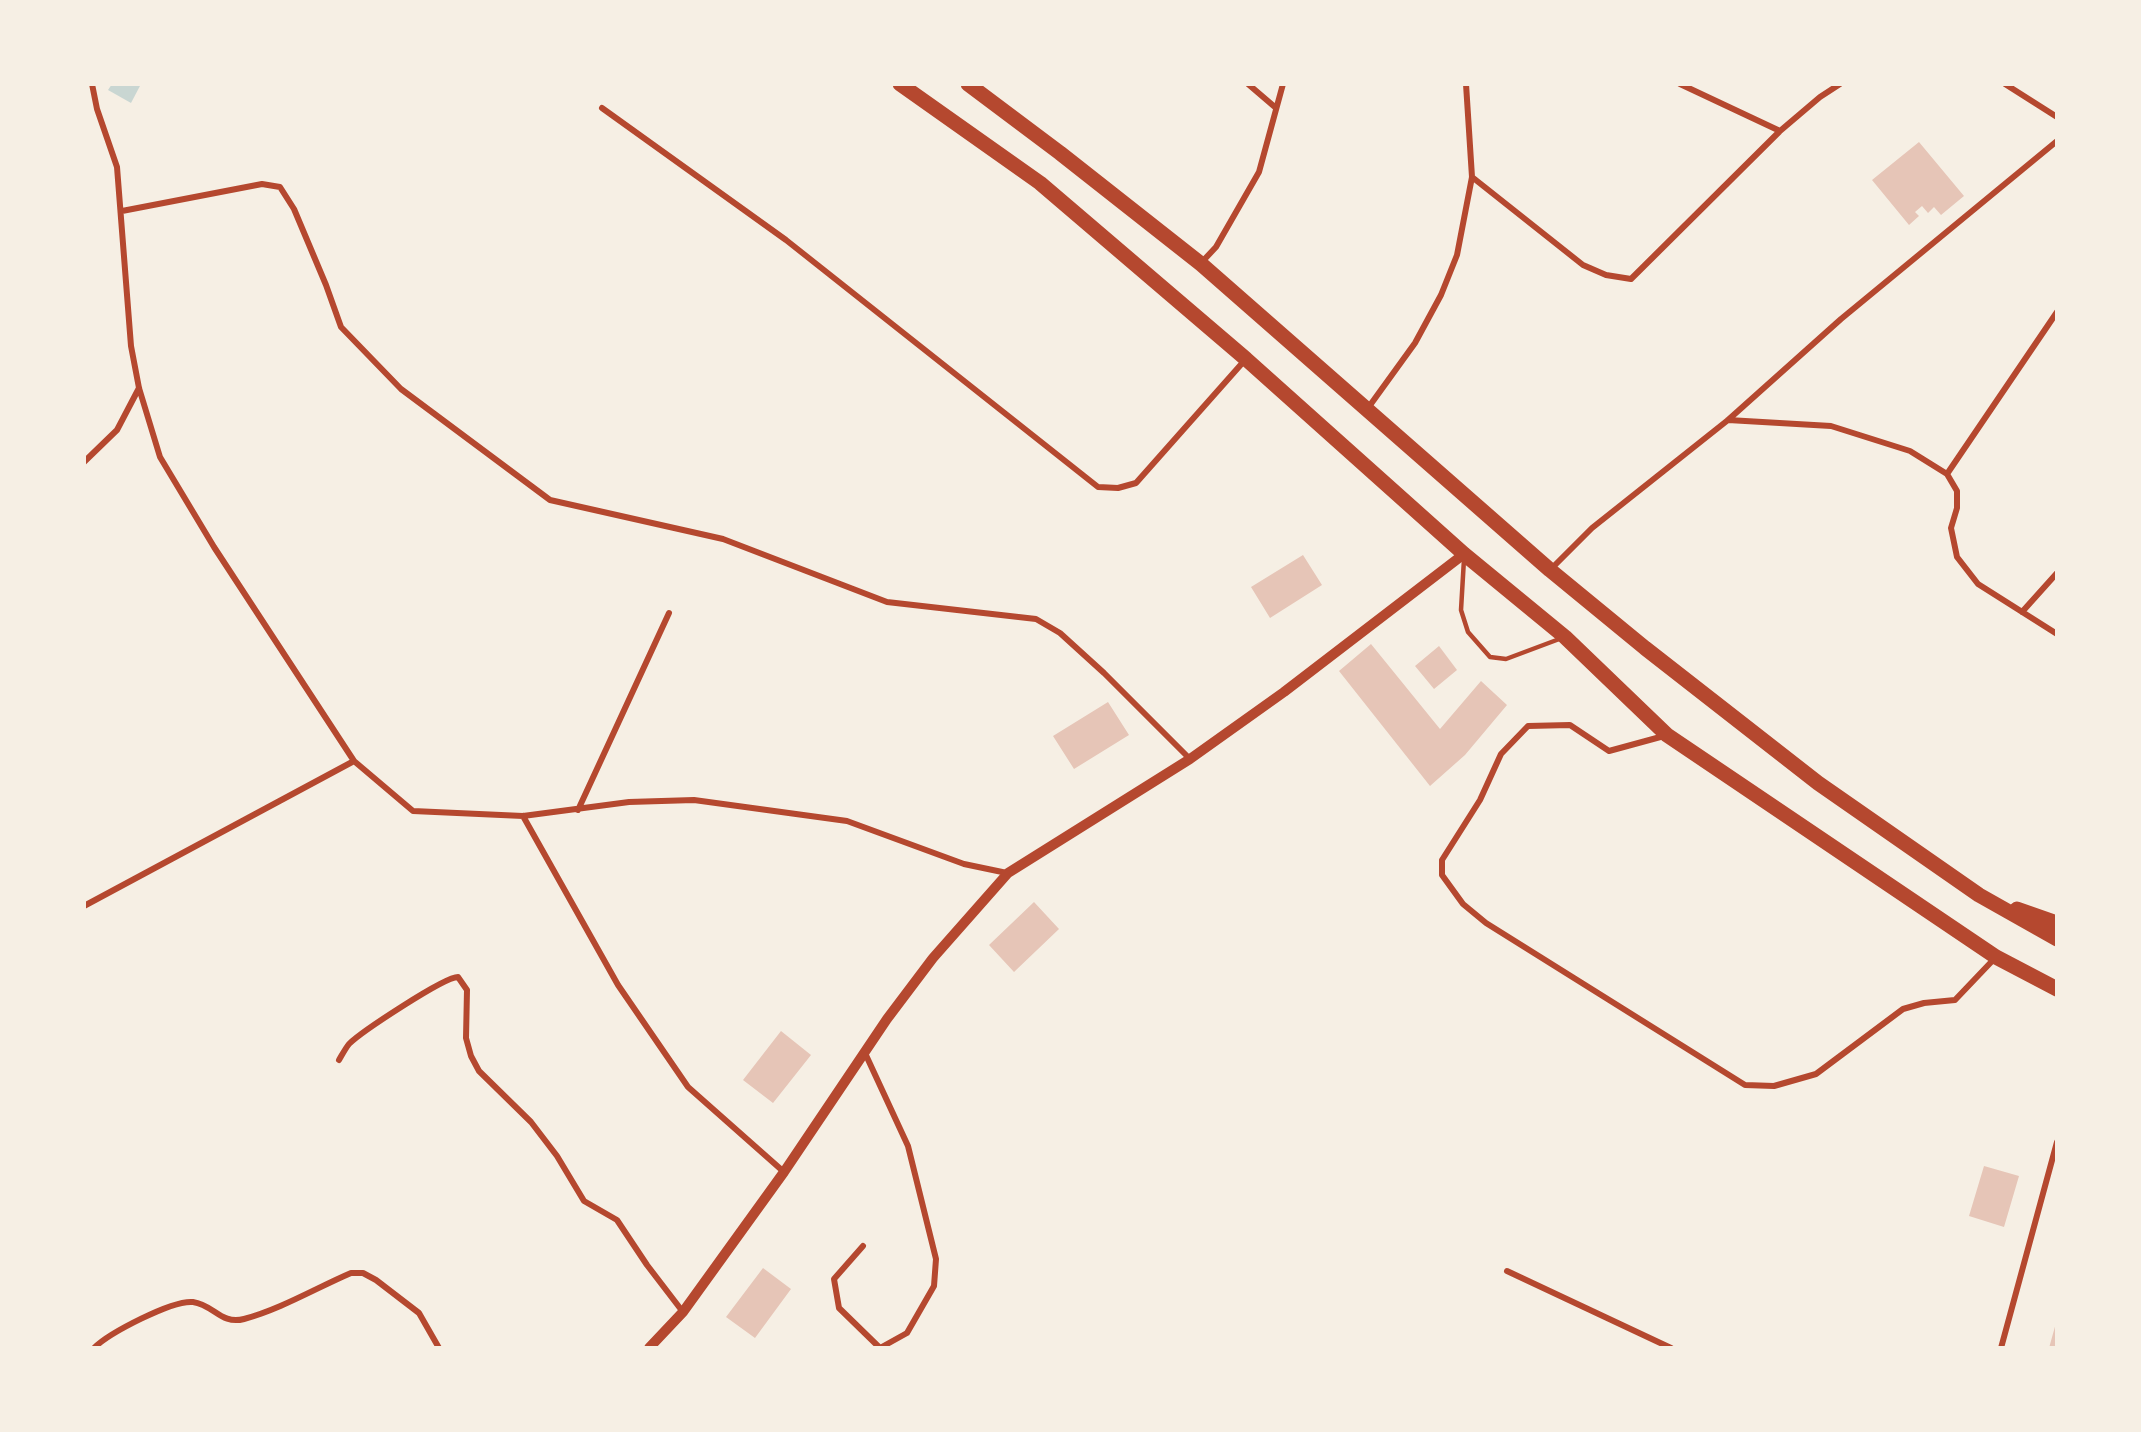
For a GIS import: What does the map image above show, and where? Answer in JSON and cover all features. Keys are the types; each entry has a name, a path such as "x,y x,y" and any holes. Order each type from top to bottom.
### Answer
{"highway":[{"path":"900,84 1040,183 1246,359 1464,554 1565,637 1667,735 1996,957 2057,989"},
{"path":"968,84 1201,264 1550,570 1645,648 1818,783 1979,895 2057,939"},
{"path":"1979,895 2057,923"}],"street":[{"path":"92,84 97,109 117,167 131,346 139,388 160,457 214,548 354,761 413,811 523,816 629,802 694,800 847,821 964,864 1008,873"},
{"path":"1248,84 1276,108"},
{"path":"1201,264 1216,247 1259,172 1283,84"},
{"path":"1368,409 1416,343 1441,295 1456,255 1472,177 1466,84"},
{"path":"1680,84 1780,131"},
{"path":"1472,177 1583,265 1606,275 1631,279 1780,131 1820,97 1840,84"},
{"path":"2005,84 2057,117"},
{"path":"602,108 786,240 1098,487 1118,488 1136,483 1246,359"},
{"path":"1550,570 1592,528 1728,420 1840,319 2057,141"},
{"path":"122,211 262,184 280,187 294,209 341,327 401,389 550,500 723,539 887,602 1036,619 1060,633 1104,673 1190,759"},
{"path":"1947,474 2057,312"},
{"path":"84,462 117,430 139,388"},
{"path":"1728,420 1831,426 1910,451 1947,474 1957,491 1958,508 1951,528 1957,557 1978,584 2057,634"},
{"path":"649,1348 683,1312 784,1172 887,1019 933,958 1008,873 1190,759 1284,692 1464,554"},
{"path":"2022,612 2057,573"},
{"path":"578,810 669,613"},
{"path":"1667,735 1609,752 1570,725 1528,726 1501,754 1480,800 1442,860 1442,874 1463,904 1486,922 1745,1085 1774,1086 1816,1074 1903,1009 1924,1003 1955,1000 1996,957"},
{"path":"84,906 354,761"},
{"path":"523,816 618,985 688,1087 784,1172"},
{"path":"339,1060 348,1045 362,1034 439,984 458,977 467,990 466,1038 471,1056 479,1071 531,1122 557,1156 584,1201 616,1220 646,1265 683,1312"},
{"path":"863,1246 834,1279 839,1308 880,1348 907,1333 934,1286 936,1259 908,1146 865,1053"},
{"path":"2001,1348 2057,1142"},
{"path":"1507,1271 1671,1348"},
{"path":"94,1348 104,1339 161,1310 192,1302 205,1306 225,1319 243,1319 281,1305 351,1273 363,1273 376,1280 419,1313 439,1348"}],"lane":[{"path":"1464,554 1461,610 1468,632 1490,657 1506,659 1565,637"}],"shaded area":[{"path":"112,84 141,84 131,103 108,90"}],"building":[{"path":"1919,142 1964,196 1941,215 1934,207 1928,213 1922,206 1915,212 1919,216 1909,225 1872,180"},
{"path":"1303,555 1322,585 1270,618 1251,587"},
{"path":"1371,644 1440,729 1481,681 1507,705 1465,755 1430,786 1339,671"},
{"path":"1439,646 1457,670 1434,689 1415,666"},
{"path":"1108,702 1129,735 1074,769 1053,736"},
{"path":"1034,902 1059,929 1014,972 989,945"},
{"path":"781,1031 811,1055 773,1103 743,1080"},
{"path":"1984,1166 2019,1176 2004,1227 1969,1216"},
{"path":"763,1268 791,1289 755,1338 726,1317"},
{"path":"2056,1323 2057,1348 2049,1348"}]}
